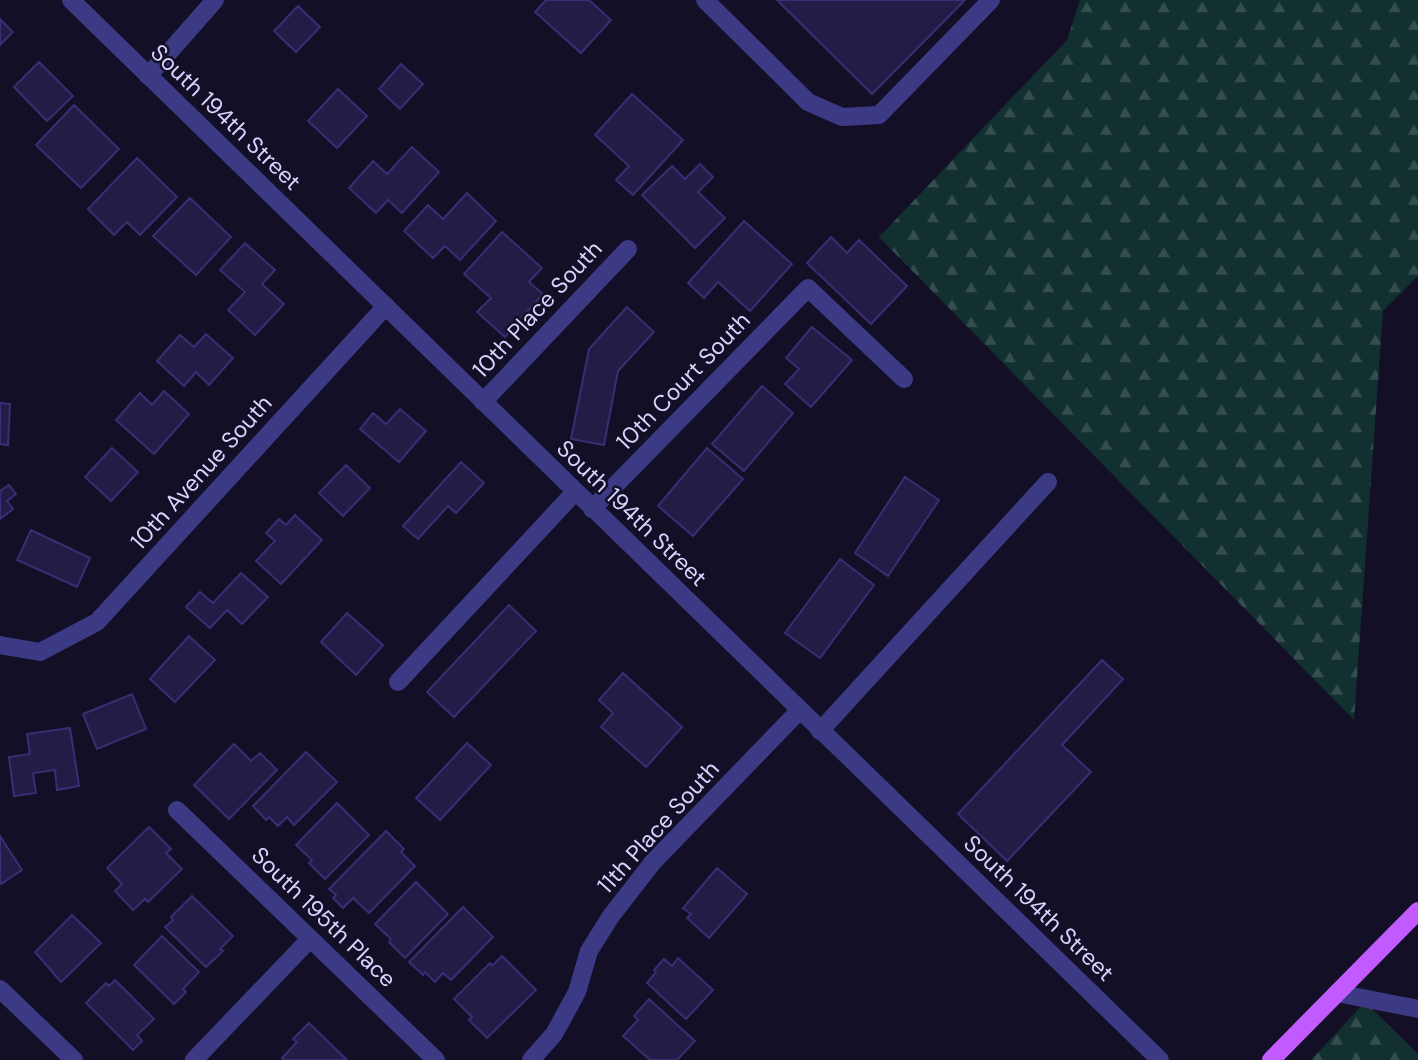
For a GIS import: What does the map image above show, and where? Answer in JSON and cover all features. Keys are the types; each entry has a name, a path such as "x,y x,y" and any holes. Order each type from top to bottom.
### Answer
{"main road":[{"path":"1271,1060 1418,911"}],"street":[{"name":"South 194th Street","path":"71,0 1160,1060"},
{"path":"148,76 215,0"},
{"path":"705,0 808,102 842,117 879,115 991,0"},
{"name":"10th Place South","path":"483,402 628,249"},
{"name":"10th Court South","path":"592,509 808,288 904,379"},
{"name":"10th Avenue South","path":"0,645 40,652 97,622 386,306"},
{"path":"820,731 1048,481"},
{"path":"398,682 575,492"},
{"name":"11th Place South","path":"531,1060 554,1034 577,992 589,951 611,916 653,862 799,711"},
{"name":"South 195th Place","path":"177,810 436,1060"},
{"path":"194,1060 310,939"},
{"path":"0,989 74,1060"},
{"path":"1337,993 1418,1009"}],"green space":[{"path":"1080,0 1418,0 1418,276 1383,311 1354,720 879,237 1067,40"},
{"path":"1365,1002 1418,1054 1418,1060 1311,1060"}],"building":[{"path":"546,0 589,0 611,20 581,53 535,12"},
{"path":"777,0 965,0 872,94"},
{"path":"298,6 320,27 296,52 274,31"},
{"path":"0,19 13,32 0,45"},
{"path":"39,62 73,96 47,121 14,87"},
{"path":"401,64 423,84 400,109 379,89"},
{"path":"338,89 367,116 337,148 308,121"},
{"path":"632,94 683,140 633,195 616,180 629,166 595,135"},
{"path":"74,105 119,149 81,188 36,145"},
{"path":"412,147 439,172 402,213 388,200 376,213 349,188 373,161 387,174"},
{"path":"137,158 177,197 140,235 127,222 114,235 88,209"},
{"path":"700,164 713,177 698,192 725,218 695,248 642,195 672,166 685,179"},
{"path":"467,193 496,221 460,260 445,246 433,258 404,231 428,205 443,219"},
{"path":"190,198 231,237 196,275 153,236"},
{"path":"744,221 792,264 750,311 718,282 704,298 688,283"},
{"path":"502,232 542,268 529,282 543,294 505,337 477,312 491,298 464,274"},
{"path":"831,237 847,253 859,240 907,286 871,324 807,263"},
{"path":"245,243 275,270 262,284 284,304 255,335 228,310 245,292 220,270"},
{"path":"627,307 654,332 618,371 604,445 571,439 589,349"},
{"path":"812,327 852,360 811,407 785,384 799,369 786,358"},
{"path":"206,334 233,358 209,385 196,372 184,386 157,361 180,335 194,347"},
{"path":"762,386 793,413 744,471 712,444"},
{"path":"164,391 189,414 154,454 116,420 140,393 152,405"},
{"path":"0,403 10,404 8,445 0,444"},
{"path":"400,409 426,431 399,462 360,429 373,413 386,424"},
{"path":"112,448 138,472 111,501 85,477"},
{"path":"707,448 743,479 693,536 658,506"},
{"path":"461,462 484,483 456,513 448,506 418,539 403,526"},
{"path":"346,465 370,488 343,516 319,493"},
{"path":"905,477 939,500 888,576 855,553"},
{"path":"9,485 16,494 7,501 13,509 0,519 0,491"},
{"path":"295,515 322,540 281,584 256,561 275,541 266,533 279,519 286,525"},
{"path":"31,530 90,558 77,587 17,560"},
{"path":"840,559 874,585 820,658 785,633"},
{"path":"241,573 268,597 242,624 227,610 210,628 186,607 200,592 213,603"},
{"path":"509,605 536,631 454,717 427,692"},
{"path":"347,613 383,645 356,675 321,642"},
{"path":"189,636 215,660 175,702 150,679"},
{"path":"1102,660 1123,679 1062,745 1091,772 1007,861 958,814"},
{"path":"623,673 682,727 646,767 601,727 613,713 599,700"},
{"path":"132,694 146,729 97,749 83,714"},
{"path":"70,728 79,786 57,790 55,770 33,773 36,793 14,796 9,757 30,754 27,734"},
{"path":"467,743 491,765 440,820 416,798"},
{"path":"234,744 251,761 260,753 277,770 229,819 194,785"},
{"path":"306,752 337,782 294,825 287,817 278,826 269,817 266,820 253,806"},
{"path":"337,803 369,835 325,879 309,863 312,860 296,845"},
{"path":"149,827 171,849 166,853 182,869 148,902 145,899 133,910 115,891 122,884 107,868"},
{"path":"386,831 404,849 401,852 415,866 369,913 353,898 343,908 333,898 336,895 329,889"},
{"path":"0,836 22,870 1,884 0,882"},
{"path":"717,868 747,894 709,938 687,918 691,914 683,908"},
{"path":"416,882 448,914 405,958 375,924"},
{"path":"192,896 233,936 220,949 223,951 206,967 165,927"},
{"path":"463,907 493,937 451,980 443,973 435,982 409,962"},
{"path":"72,915 101,943 61,982 35,952"},
{"path":"162,936 199,972 183,989 186,992 174,1004 134,965"},
{"path":"502,956 536,990 487,1038 469,1020 472,1017 454,999 490,963 492,966"},
{"path":"678,958 713,990 686,1019 647,983 664,959 672,966"},
{"path":"115,980 154,1019 137,1035 142,1041 133,1050 86,1003 106,983 109,986"},
{"path":"649,999 695,1041 677,1060 650,1060 623,1036 638,1020 634,1016"},
{"path":"309,1023 347,1060 283,1060 297,1042 293,1039"}]}
